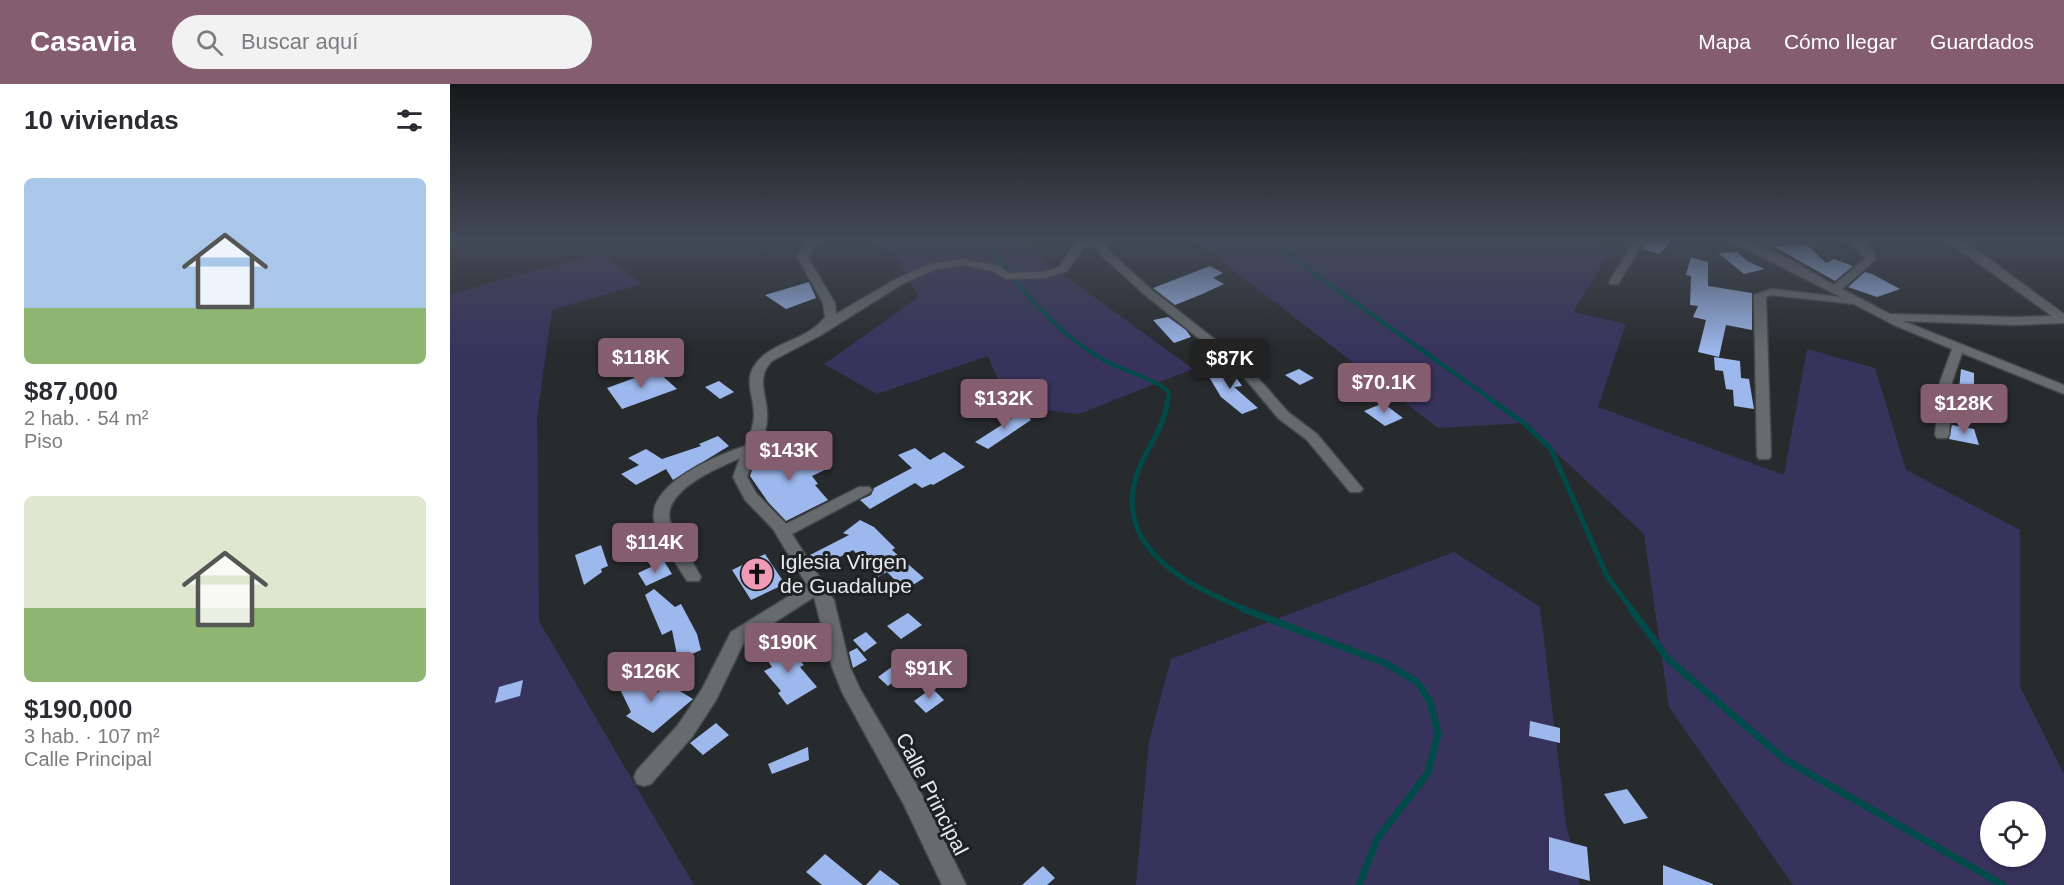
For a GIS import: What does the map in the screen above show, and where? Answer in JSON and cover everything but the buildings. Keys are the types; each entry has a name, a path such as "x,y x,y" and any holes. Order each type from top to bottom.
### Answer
{"street":[{"path":"814,277 832,310 823,327"},
{"path":"823,327 908,277"},
{"path":"1132,277 1242,367 1283,415 1312,437 1355,489"},
{"path":"1614,282 1617,277"},
{"path":"1811,277 1885,316 2064,390"},
{"path":"1835,290 1850,277"},
{"path":"2007,277 2064,319"},
{"path":"1764,456 1760,295 1772,292 1859,303"},
{"path":"1885,316 2015,321 2064,319"},
{"name":"Calle Principal","path":"823,327 767,360 759,368 756,379 761,417 740,477 741,482 783,532 825,600 841,667 852,692 912,798 954,885"},
{"path":"1942,435 1946,382 1957,351 1961,348"},
{"path":"693,577 662,522 660,514 662,506 682,483 749,449"},
{"path":"783,532 864,490"},
{"path":"644,777 685,731 709,694 742,631 817,587"}],"shaded area":[{"path":"511,277 633,277 642,284 552,310 537,417 539,621 694,885 450,885 450,294"},
{"path":"907,277 1067,277 1193,369 1079,414 1009,406 988,356 877,394 824,364 919,297"},
{"path":"1243,277 1594,277 1573,312 1626,324 1598,407 1784,475 1807,349 1875,368 1906,470 2020,530 2020,687 2064,774 2064,885 1793,885 1669,707 1644,534 1524,423 1438,428"},
{"path":"1454,552 1540,607 1566,824 1580,885 1136,885 1149,741 1171,659"}],"waterway":[{"path":"1013,277 1052,321 1068,335 1102,359 1161,386 1169,392 1168,400"},
{"path":"1320,277 1492,400"},
{"path":"1168,399 1160,427 1138,471 1132,498 1135,522 1145,542 1160,560 1180,576 1247,610"},
{"path":"1490,399 1524,423 1551,449 1607,576 1632,610"},
{"path":"1243,609 1387,664 1417,682 1430,701 1438,734 1428,773 1377,839 1359,885"},
{"path":"1631,609 1668,659 1784,759 2003,885"}],"place":[{"name":"Iglesia Virgen de Guadalupe","path":"757,574"}]}
